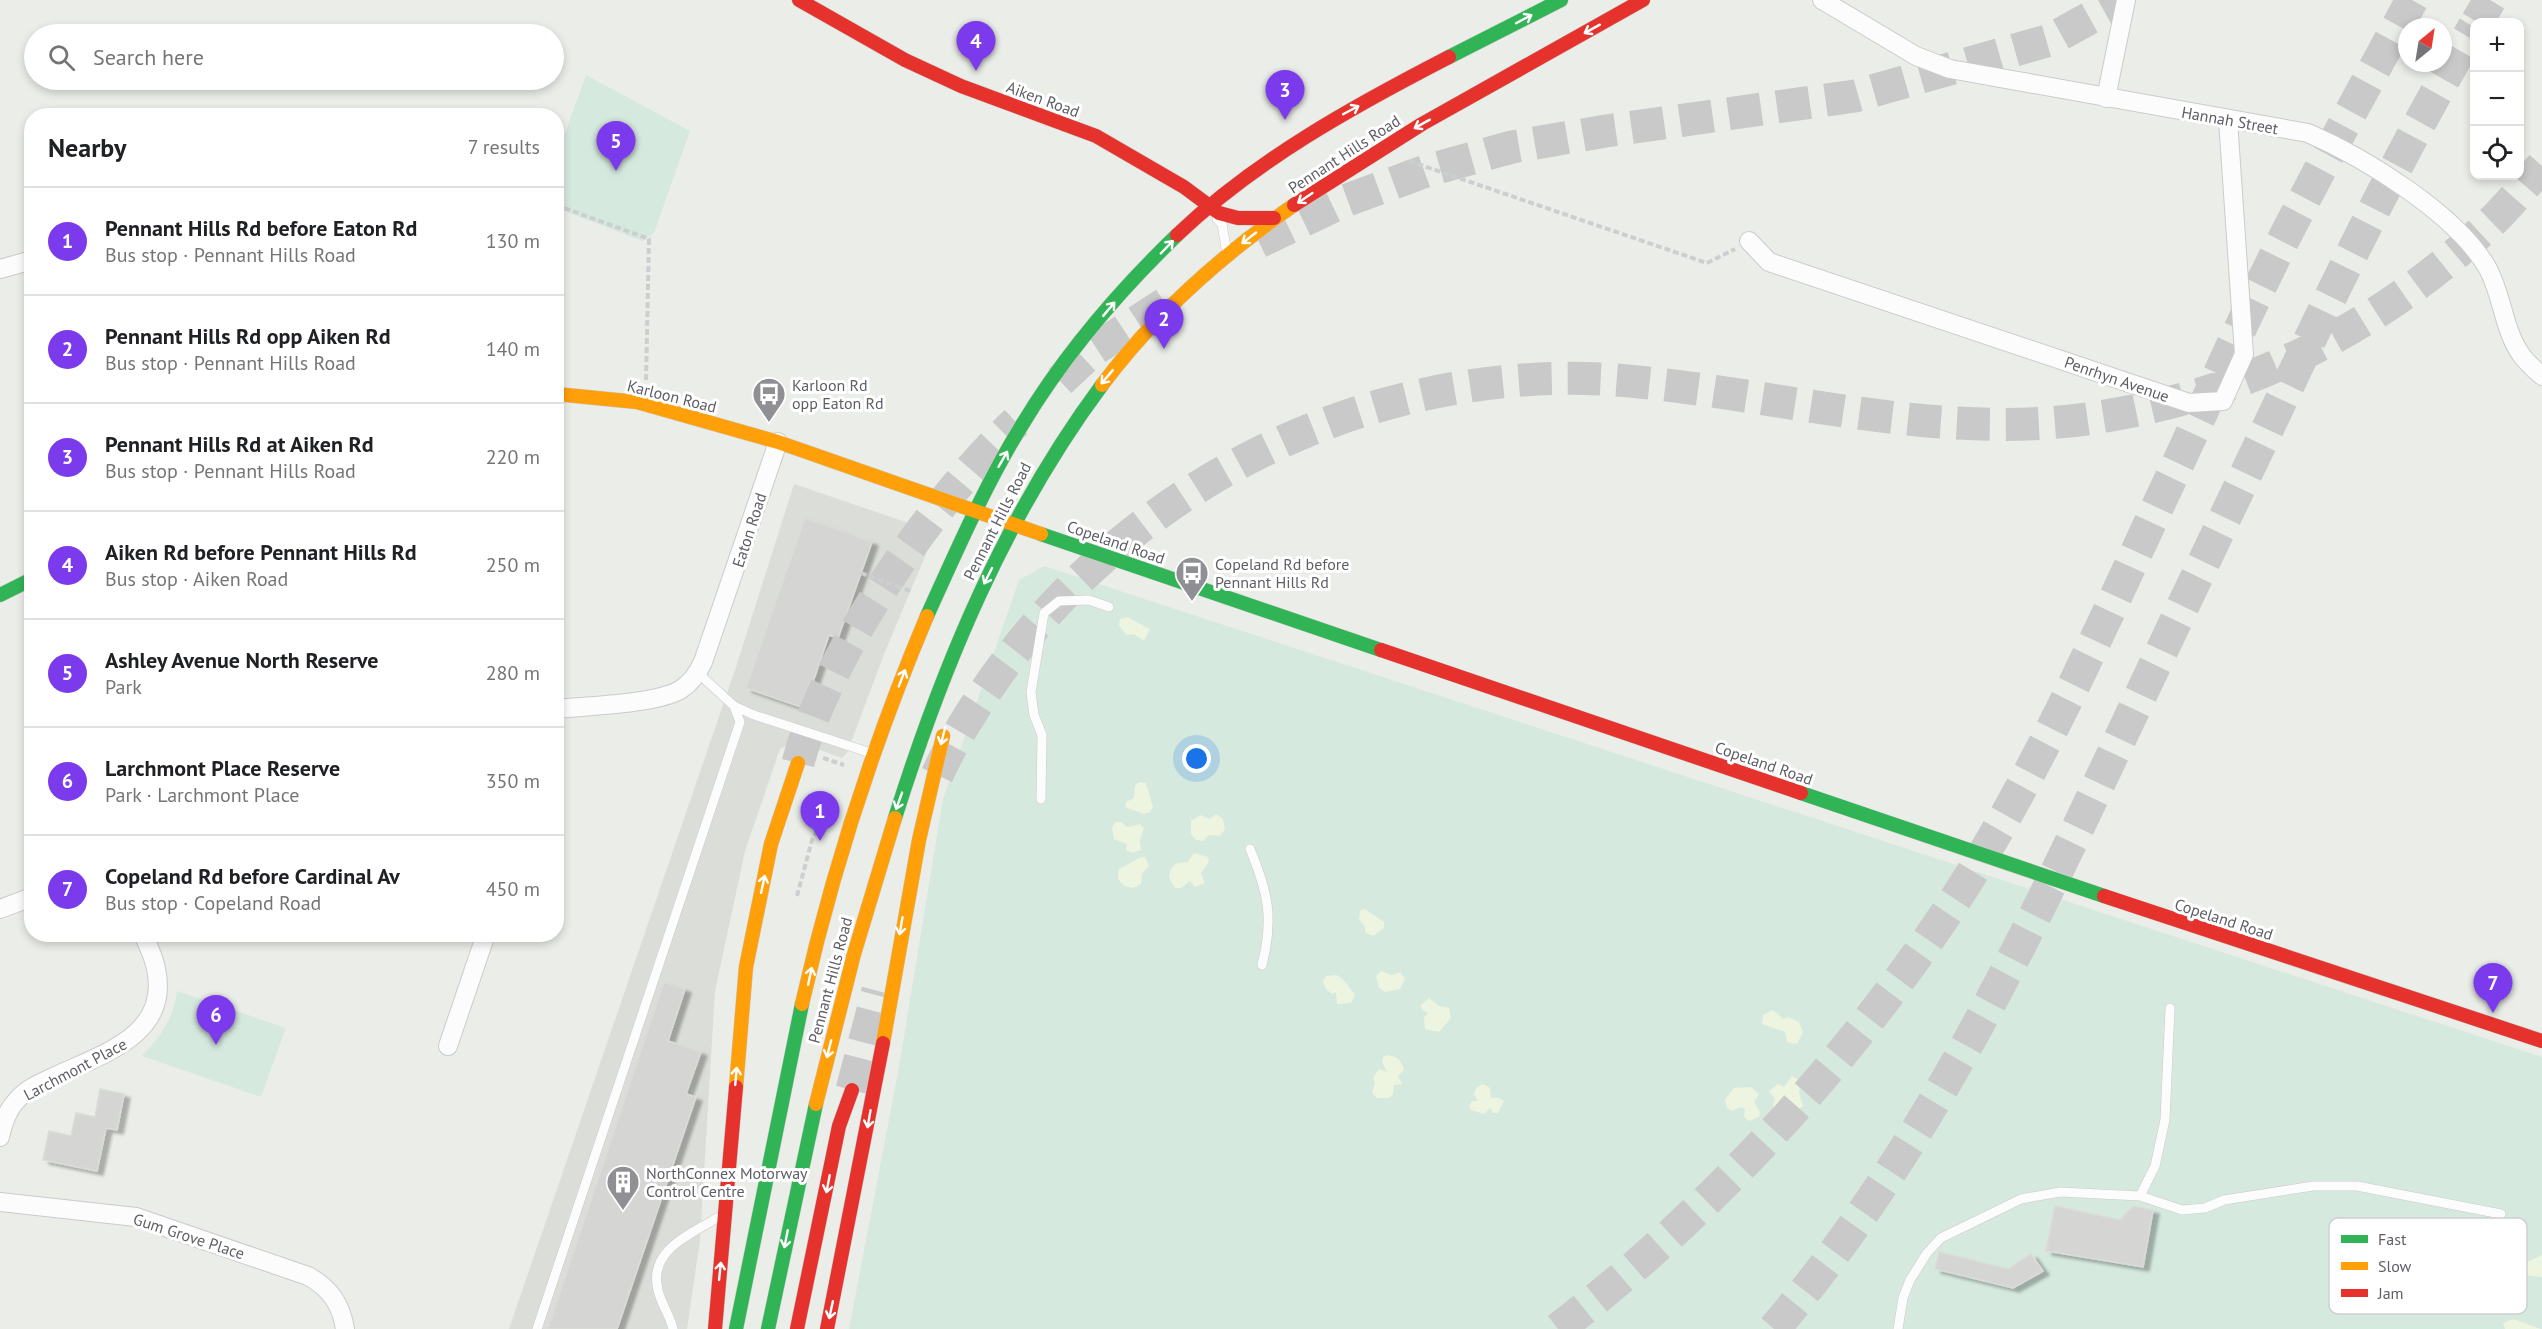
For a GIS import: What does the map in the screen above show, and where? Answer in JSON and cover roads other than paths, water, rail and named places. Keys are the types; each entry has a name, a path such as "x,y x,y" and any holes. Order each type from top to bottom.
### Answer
{"main road":[{"name":"Aiken Road","path":"799,0 905,60 933,73 1096,136 1184,187 1219,213 1238,218 1274,218"},
{"name":"Pennant Hills Road","path":"736,1329 813,961 842,852 915,643 976,511 1023,424 1069,356 1127,288 1209,207 1270,160 1342,115 1561,0"},
{"name":"Pennant Hills Road","path":"768,1329 801,1166 848,970 892,821 977,598 1045,464 1089,399 1145,332 1224,258 1274,218 1389,142 1643,0"},
{"name":"Karloon Road","path":"564,395 637,402 778,442"},
{"path":"778,442 976,511"},
{"name":"Copeland Road","path":"976,511 2146,910 2542,1041"},
{"path":"0,595 24,583"},
{"path":"954,694 977,598"},
{"path":"826,1329 863,1156 901,924 924,810 946,725"},
{"path":"715,1329 746,967 771,843 798,763"},
{"path":"796,1329 839,1126 852,1090"}],"street":[{"name":"Hannah Street","path":"1822,0 1916,56 1950,69 2308,134 2326,141 2370,166 2456,227 2487,267 2519,353 2542,376"},
{"path":"2106,98 2126,0"},
{"name":"Penrhyn Avenue","path":"1749,241 1769,262 1780,266 2189,403 2223,401 2244,354 2228,120"},
{"path":"0,268 24,262"},
{"name":"Eaton Road","path":"698,673 732,582 778,442"},
{"path":"564,708 660,697 681,689 698,673"},
{"path":"0,909 24,900"},
{"name":"Larchmont Place","path":"0,1137 9,1112 24,1093 120,1047 144,1025 157,997 158,981 156,966 146,942"},
{"path":"448,1046 483,942"},
{"name":"Gum Grove Place","path":"0,1202 136,1217 308,1276 330,1292 343,1317 345,1329"}],"lane":[{"path":"1209,207 1222,224 1227,244 1224,258"},
{"path":"1041,799 1042,735 1034,715 1031,692 1044,613 1059,601 1089,600 1110,607"},
{"path":"698,673 734,706 754,715 875,754"},
{"path":"537,1329 740,722 734,706"},
{"path":"1250,849 1269,905 1270,936 1262,965"},
{"path":"2140,1196 2155,1166 2165,1120 2170,1008"},
{"path":"1898,1329 1903,1298 1910,1280 1927,1253 1941,1238 2021,1199 2060,1192 2140,1196 2182,1210 2205,1208 2224,1200 2313,1186 2357,1186 2501,1214"},
{"path":"673,1329 670,1315 658,1291 657,1268 671,1244 720,1217 727,1203"}],"tunnel":[{"path":"1259,242 1342,202 1426,171 1512,147 1606,131 1855,96 2050,40 2122,0"},
{"path":"1558,1329 1660,1244 1755,1152 1842,1053 1884,1001 1959,894 2023,784 2053,727 2277,253 2412,0"},
{"path":"2479,18 2490,0"},
{"path":"1774,1329 1826,1264 1874,1196 1919,1127 1961,1056 2038,909 2340,277 2418,126 2470,34"},
{"path":"937,775 966,722 999,672 1056,603 1121,543 1193,490 1270,447 1353,414 1438,391 1527,380 1616,380 1735,394 1914,420 1974,424 2033,424 2093,418 2148,408 2254,375 2304,353 2353,327 2444,264 2493,220 2542,166"},
{"path":"1060,381 1092,351 1166,303"},
{"path":"798,763 812,720 832,675 887,581 951,492 1016,422"},
{"path":"852,1090 878,991"}],"place":[{"name":"Aiken Rd before Pennant Hills Rd","path":"976,71"},
{"name":"Pennant Hills Rd at Aiken Rd","path":"1285,120"},
{"name":"Ashley Avenue North Reserve","path":"616,171"},
{"name":"Pennant Hills Rd opp Aiken Rd","path":"1164,349"},
{"name":"Karloon Rd opp Eaton Rd","path":"769,423"},
{"name":"Copeland Rd before Pennant Hills Rd","path":"1192,602"},
{"name":"Pennant Hills Rd before Eaton Rd","path":"820,841"},
{"name":"Copeland Rd before Cardinal Av","path":"2493,1013"},
{"name":"Larchmont Place Reserve","path":"216,1045"},
{"name":"NorthConnex Motorway Control Centre","path":"623,1211"}]}
